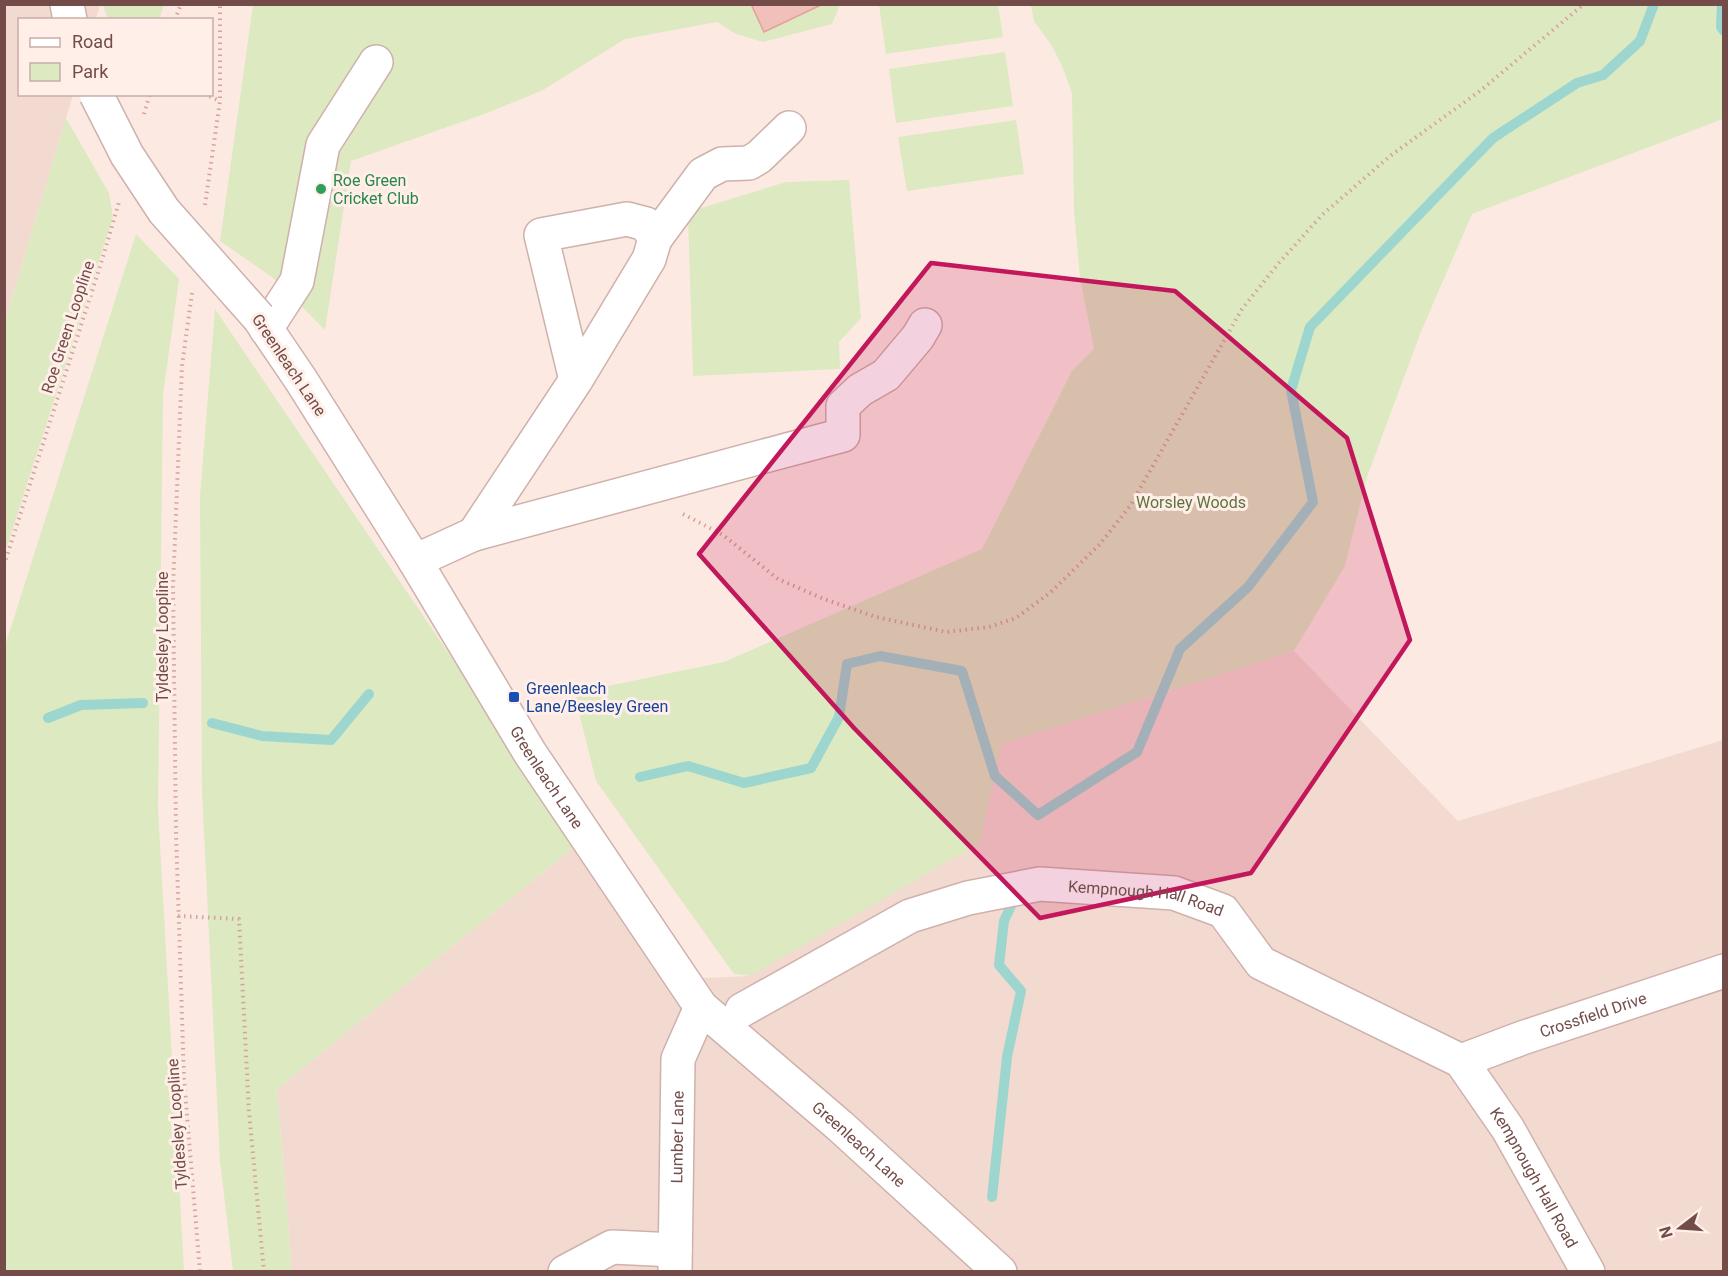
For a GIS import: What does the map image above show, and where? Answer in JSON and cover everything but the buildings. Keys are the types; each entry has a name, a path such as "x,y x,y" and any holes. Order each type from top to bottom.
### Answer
{"street":[{"path":"262,324 297,281 323,145 376,62"},
{"name":"Greenleach Lane","path":"97,96 127,155 164,211 262,324 301,380 415,561 531,753 701,1007 840,1126 1000,1272"},
{"path":"474,534 576,380 649,259 656,239 703,174 722,164 749,163 759,157 789,128"},
{"path":"576,380 541,235 627,219 646,224 656,239"},
{"path":"415,561 474,534 843,435 843,406 860,390 886,375 918,337 925,325"},
{"name":"Kempnough Hall Road","path":"742,1010 910,916 968,898 1040,884 1174,893 1223,911 1261,963 1461,1061 1508,1129 1588,1272"},
{"name":"Crossfield Drive","path":"1461,1061 1522,1038 1724,971"},
{"name":"Lumber Lane","path":"675,1261 678,1059 701,1007"},
{"path":"565,1272 612,1247 675,1261"}],"path":[{"path":"203,216 220,101 220,4"},
{"path":"637,489 723,535 778,579 824,599 876,617 946,632 989,627 1016,618 1051,592 1100,544 1130,506 1242,309 1322,215 1390,156 1480,91 1584,4"},
{"path":"143,116 149,96"},
{"path":"209,96 220,101"},
{"name":"Roe Green Loopline","path":"4,565 122,192"},
{"name":"Tyldesley Loopline","path":"194,285 182,366 173,587 176,832 184,1079 200,1272"},
{"path":"178,916 239,919 249,1112 264,1272"}],"highlighted area":[{"path":"931,263 1175,291 1347,438 1410,640 1251,873 1040,918 854,728 699,554"}],"shaded area":[{"path":"5,5 100,5 96,18 18,18 18,96 73,96 5,321"},
{"path":"1294,651 1458,821 1723,740 1723,1271 292,1271 277,1089 578,844 679,979 750,976 1001,744"}],"green space":[{"path":"103,4 164,5 160,18 108,18"},
{"name":"Roe Green Cricket Club","path":"253,5 840,5 832,24 763,42 736,34 717,22 625,39 543,90 487,113 351,161 325,330 272,277 220,241"},
{"path":"879,5 998,5 1003,37 886,54"},
{"name":"Worsley Woods","path":"1031,5 1723,5 1723,119 1472,214 1420,334 1367,477 1345,566 1294,651 1001,744 980,843 750,976 734,974 596,781 574,693 724,662 982,549 1072,371 1094,349 1080,277 1074,211 1072,93 1052,46 1034,21"},
{"path":"1005,52 1013,106 896,123 889,69"},
{"path":"66,118 109,193 113,217 5,553 5,321"},
{"path":"1016,120 1024,174 907,191 898,137"},
{"path":"849,180 861,318 839,342 840,369 693,376 688,212 786,182"},
{"path":"136,234 179,279 163,395 158,809 184,1271 5,1271 5,646"},
{"path":"215,309 578,844 277,1089 292,1271 233,1271 220,1161 202,792 200,496"}],"waterway":[{"path":"640,777 688,766 744,783 811,768 839,717 847,664 880,656 962,671 995,776 1038,815 1137,752 1180,649 1248,587 1313,502 1291,390 1310,327 1493,138 1577,83 1603,75 1640,41 1654,4"},
{"path":"1722,4 1721,27 1724,31"},
{"path":"212,723 262,736 331,740 369,694"},
{"path":"48,718 81,705 143,703"},
{"path":"992,1197 1007,1057 1021,991 999,965 1004,921 1015,897"}],"place":[{"name":"Roe Green Cricket Club","path":"321,189"},
{"name":"Greenleach Lane/Beesley Green","path":"514,697"}]}
